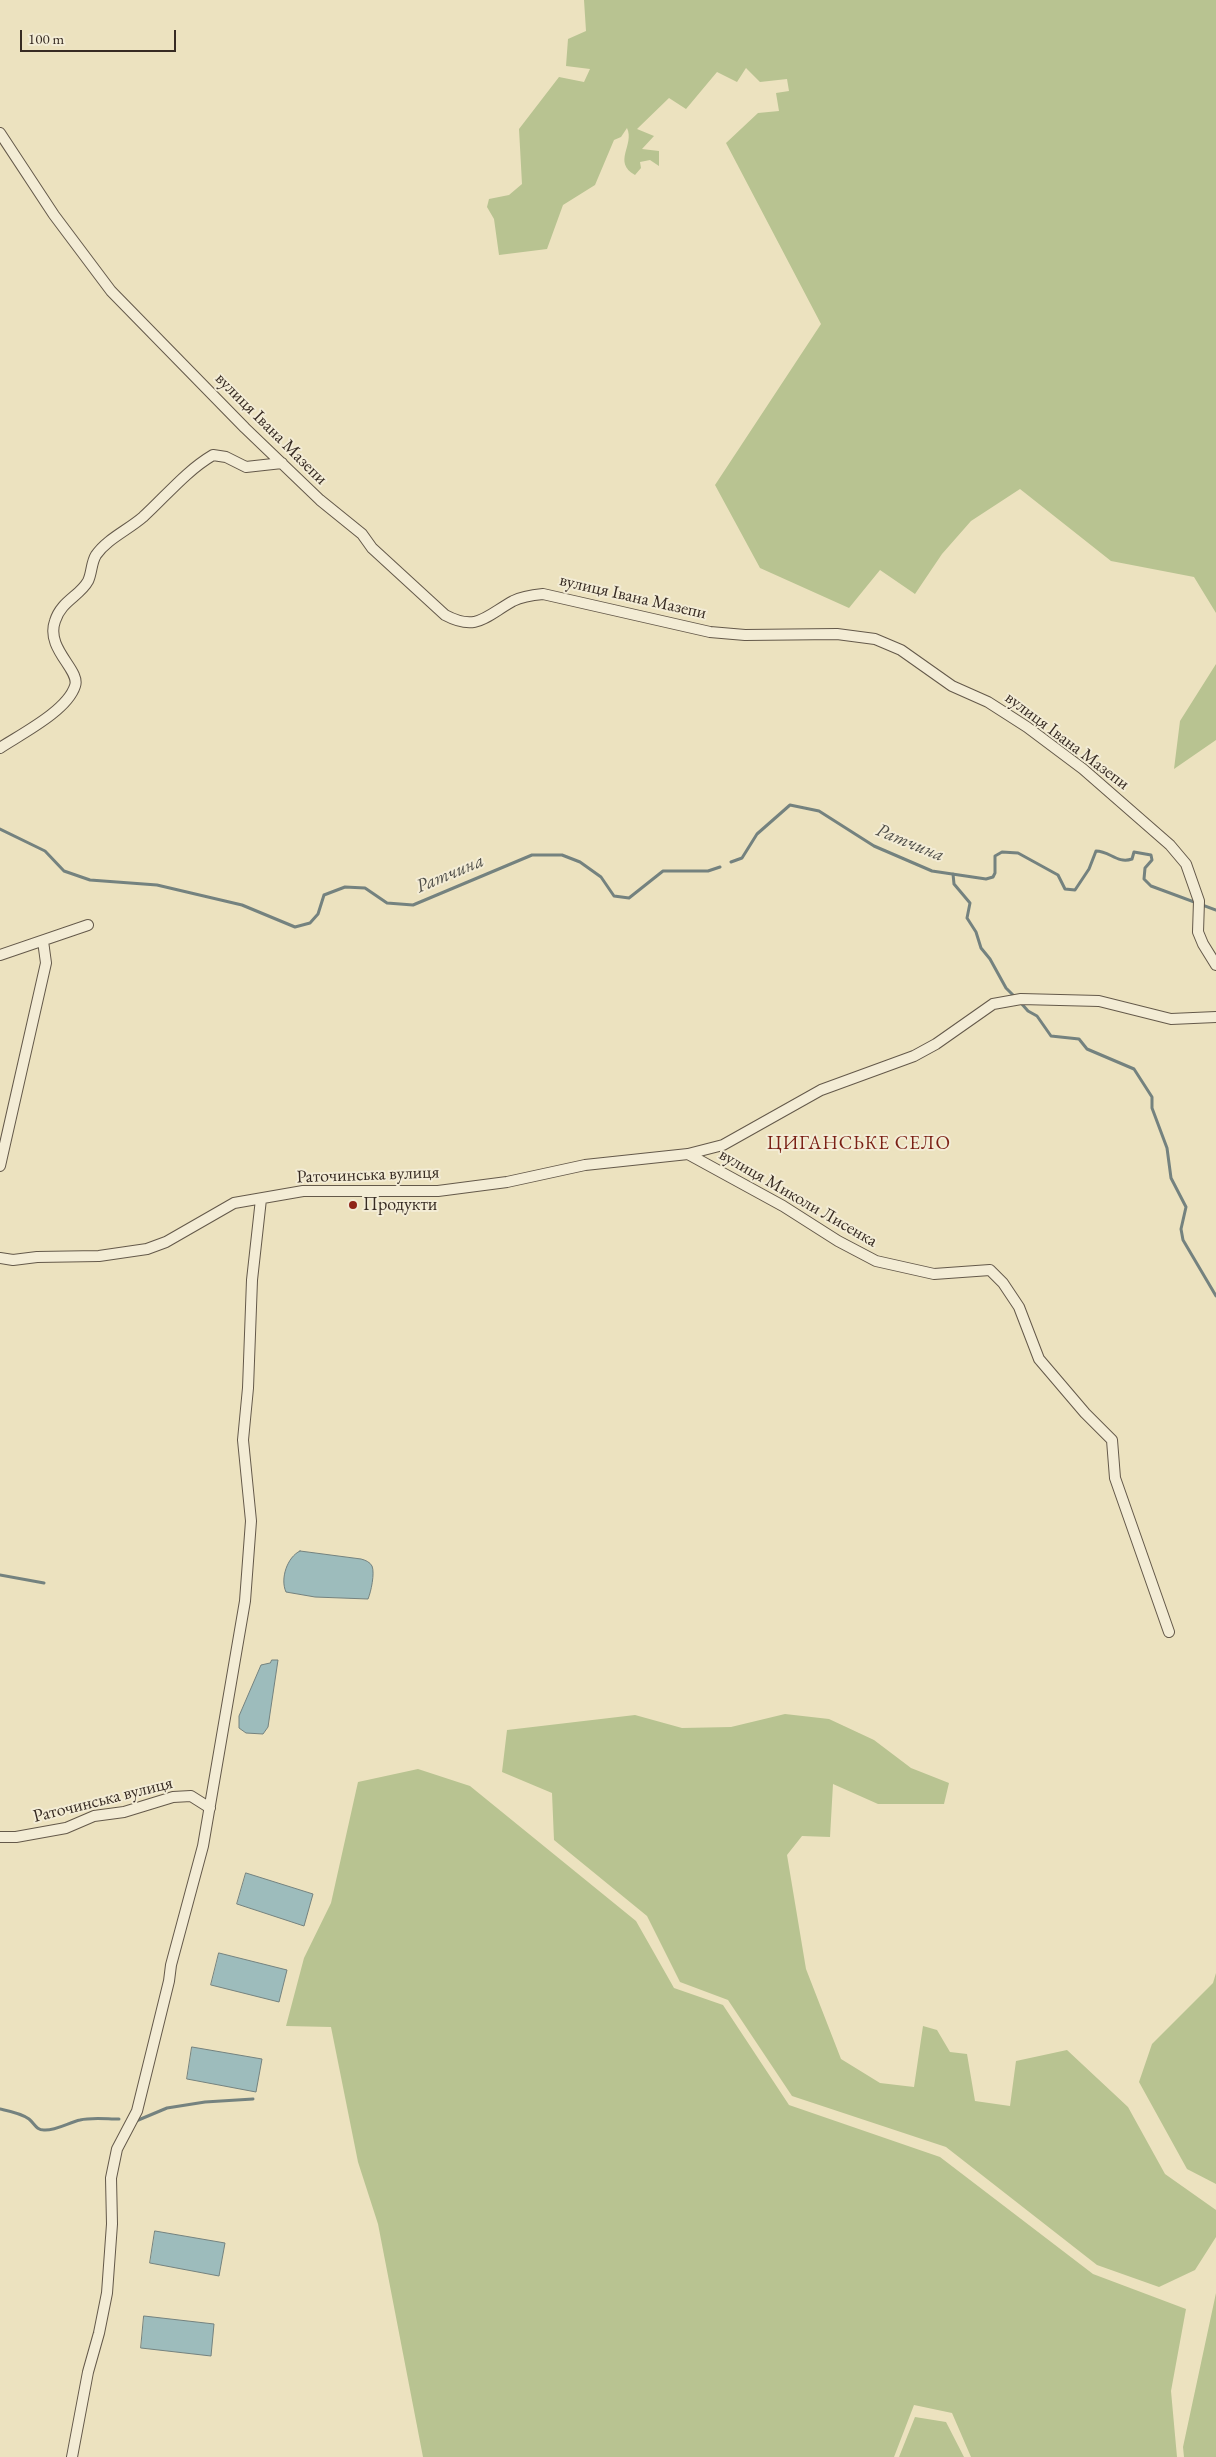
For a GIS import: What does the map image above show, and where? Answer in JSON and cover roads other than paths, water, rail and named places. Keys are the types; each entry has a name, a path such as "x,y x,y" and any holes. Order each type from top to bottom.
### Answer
{"street":[{"name":"вулиця Івана Мазепи","path":"0,133 54,215 110,291 282,463 362,534 372,548 445,615 459,622 474,623 491,616 513,601 526,596 543,594 710,632 745,635 837,634 875,639 902,650 952,686 988,702 1027,727 1083,770 1170,845 1186,864 1199,901 1198,932 1216,965"},
{"path":"0,748 50,715 65,702 76,685 75,677 57,648 52,632 55,620 64,604 88,581 95,556 108,542 142,518 198,464 213,455 226,457 246,467 282,463"},
{"path":"0,955 43,942 88,925"},
{"path":"0,1166 46,963 43,942"},
{"name":"Раточинська вулиця","path":"0,1258 14,1260 37,1257 98,1256 147,1249 166,1242 216,1211 234,1203 303,1191 438,1191 507,1182 585,1165 688,1154 723,1145 821,1090 914,1056 936,1044 993,1004 1021,999 1099,1001 1171,1019 1216,1018"},
{"name":"вулиця Миколи Лисенка","path":"688,1154 783,1206 821,1231 876,1261 934,1274 990,1270 1003,1282 1019,1307 1038,1359 1085,1413 1112,1440 1115,1478 1169,1632"},
{"path":"72,2457 84,2391 107,2293 112,2224 111,2178 117,2149 137,2111 169,1981 171,1965 203,1846 245,1600 252,1521 243,1440 248,1388 252,1280 262,1198"},
{"name":"Раточинська вулиця","path":"0,1837 16,1837 66,1828 94,1816 124,1812 173,1797 191,1796 210,1808"}],"water":[{"path":"300,1551 361,1559 369,1562 373,1573 368,1599 315,1597 286,1592 284,1575 288,1563"},
{"path":"272,1660 278,1660 268,1727 263,1734 246,1733 239,1728 239,1716 261,1665 270,1663"},
{"path":"246,1873 313,1894 304,1926 237,1904"},
{"path":"219,1953 287,1970 279,2002 211,1985"},
{"path":"192,2047 262,2059 256,2092 187,2079"},
{"path":"155,2231 225,2243 219,2276 150,2263"},
{"path":"144,2316 214,2324 211,2356 141,2348"}],"waterway":[{"name":"Ратчина","path":"731,862 742,858 757,834 790,805 819,811 874,846 932,871 986,879 993,877 995,873 995,856 1002,852 1018,853 1058,875 1065,889 1075,890 1089,869 1096,851 1122,860 1132,859 1134,852 1151,855 1152,860 1145,868 1144,879 1151,886 1216,910"},
{"name":"Ратчина","path":"0,829 45,851 64,871 90,880 157,885 242,905 295,927 310,923 318,914 324,895 345,887 365,888 387,903 413,905 532,855 562,855 580,862 601,877 614,896 629,898 663,871 708,871 720,867"},
{"path":"953,874 954,884 970,903 967,918 976,932 981,948 990,959 1006,988 1015,997"},
{"path":"1021,1003 1028,1011 1037,1016 1051,1036 1079,1039 1087,1049 1134,1069 1152,1097 1152,1108 1167,1148 1171,1178 1186,1207 1181,1229 1183,1240 1216,1296"},
{"path":"0,1575 44,1583"},
{"path":"136,2121 167,2108 205,2102 253,2099"},
{"path":"0,2109 22,2115 41,2130 53,2129 84,2119 119,2119"}],"place":[{"name":"Продукти","path":"353,1205"}],"district":[{"name":"ЦИГАНСЬКЕ СЕЛО","path":"859,1144"}]}
